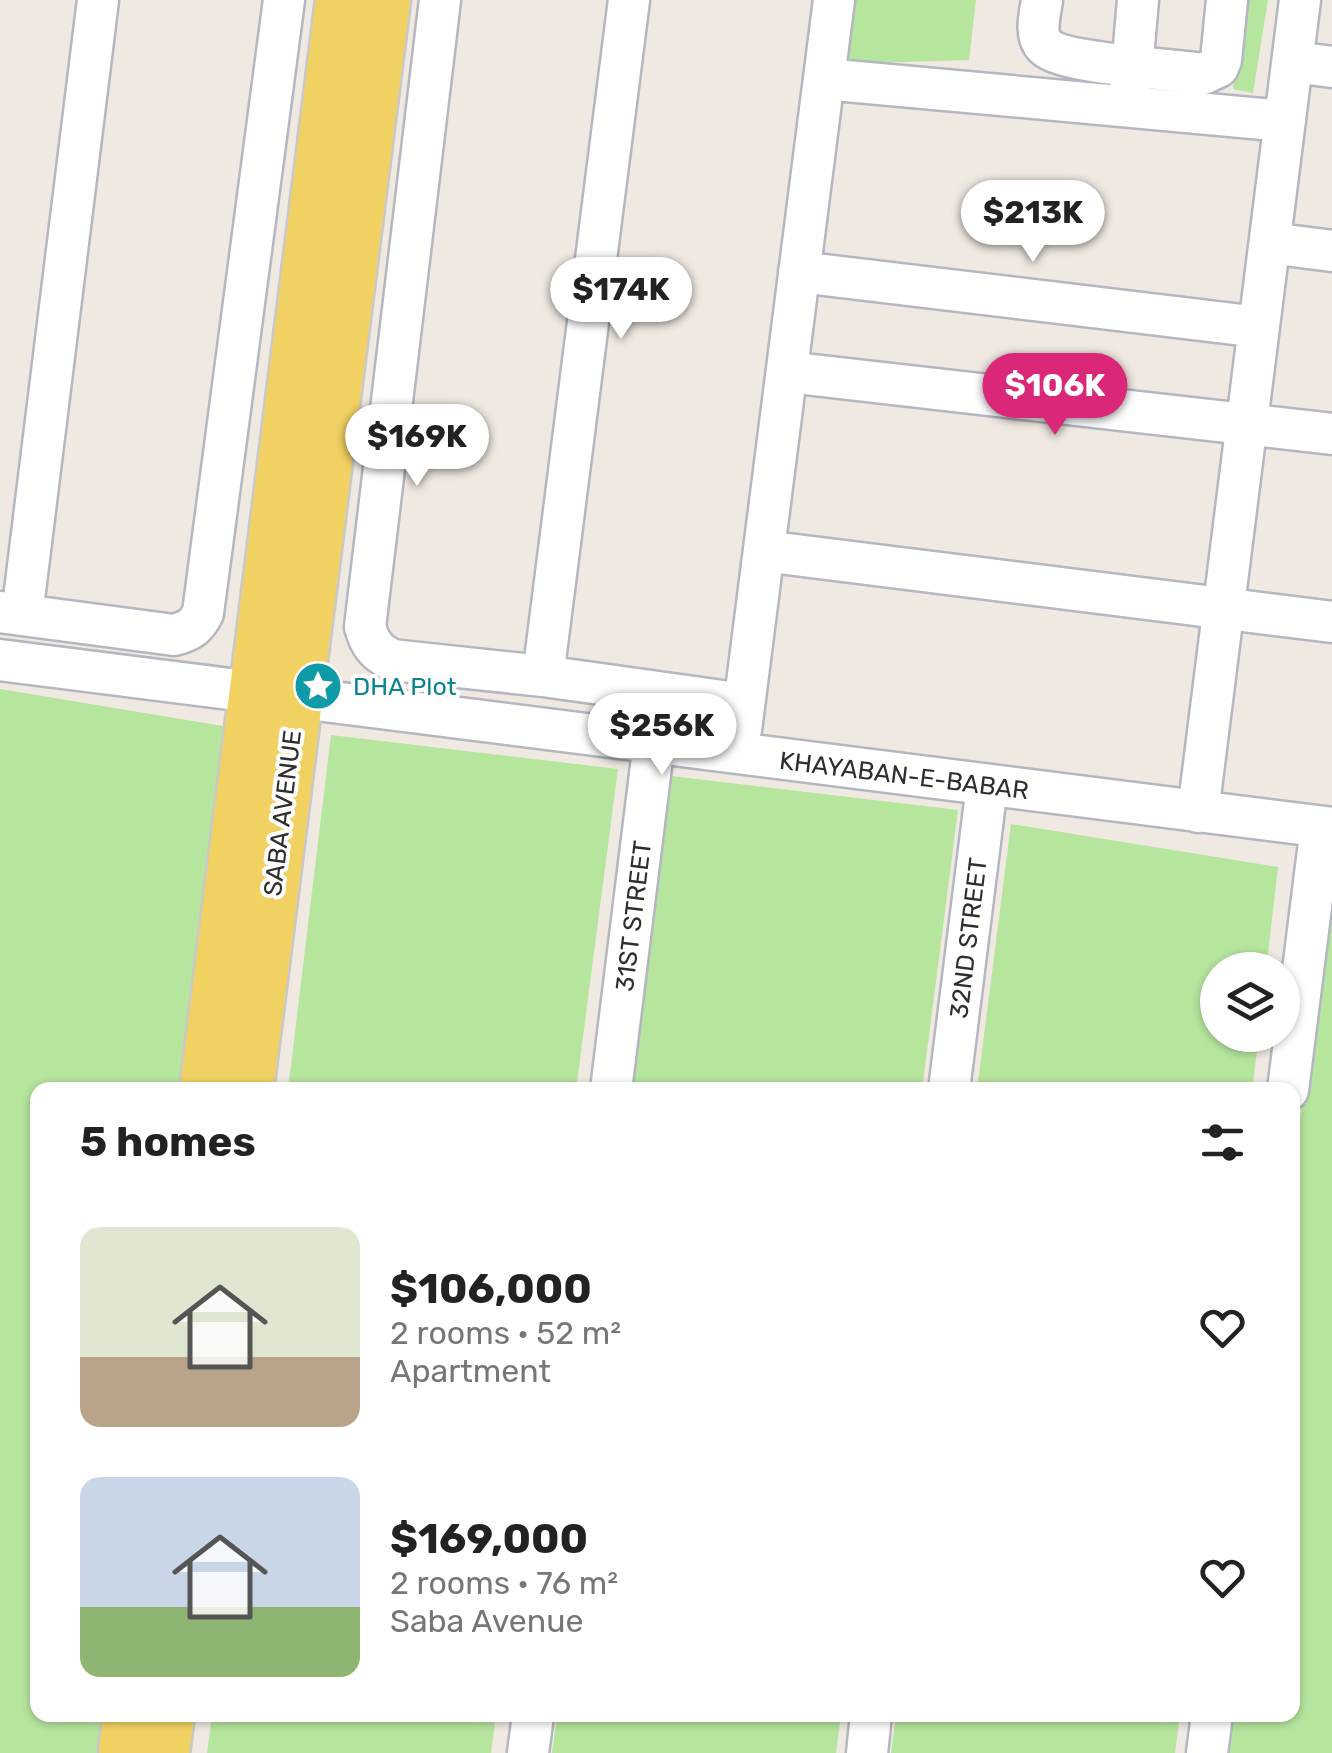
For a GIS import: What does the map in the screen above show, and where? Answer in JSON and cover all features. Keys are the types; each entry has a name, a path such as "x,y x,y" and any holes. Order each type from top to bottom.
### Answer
{"main road":[{"name":"SABA AVENUE","path":"249,1082 275,694 341,0"},
{"name":"SABA AVENUE","path":"206,1082 275,694 385,0"},
{"path":"124,1753 127,1722"},
{"path":"164,1753 168,1722"}],"street":[{"path":"98,0 11,613 174,636 189,631 204,613 284,0"},
{"path":"440,0 364,628 369,642 378,653 392,660 744,704"},
{"path":"543,676 629,0"},
{"path":"738,753 834,0"},
{"path":"1042,0 1039,33 1043,46 1055,53 1203,74 1211,72 1221,60 1227,0"},
{"path":"1129,107 1138,0"},
{"path":"1198,812 1300,0"},
{"path":"1292,62 1332,66"},
{"path":"824,79 1285,122"},
{"path":"1270,243 1332,251"},
{"path":"799,272 1259,327"},
{"path":"786,372 1332,434"},
{"path":"764,551 1332,622"},
{"name":"KHAYABAN-E-BABAR","path":"0,660 1326,828"},
{"name":"31ST STREET","path":"612,1082 654,742"},
{"name":"32ND STREET","path":"950,1082 987,786"},
{"path":"1289,1082 1326,828"},
{"path":"528,1753 532,1722"},
{"path":"867,1753 871,1722"},
{"path":"1207,1753 1211,1722"}],"green space":[{"path":"848,0 976,0 969,60 840,64"},
{"path":"1243,0 1268,0 1253,93 1233,89"},
{"path":"0,689 229,727 183,1082 30,1082 30,1722 101,1722 97,1753 0,1753"},
{"path":"331,735 618,769 577,1082 289,1082"},
{"path":"671,776 958,810 923,1082 634,1082"},
{"path":"1011,824 1278,867 1268,952 1200,952 1200,1052 1257,1052 1253,1082 978,1082"},
{"path":"1332,870 1332,1753 1222,1753 1226,1722 1300,1722 1300,1124"},
{"path":"211,1722 495,1722 491,1753 207,1753"},
{"path":"556,1722 840,1722 836,1753 552,1753"},
{"path":"895,1722 1179,1722 1175,1753 891,1753"}],"place":[{"name":"DHA Plot","path":"318,686"}]}
